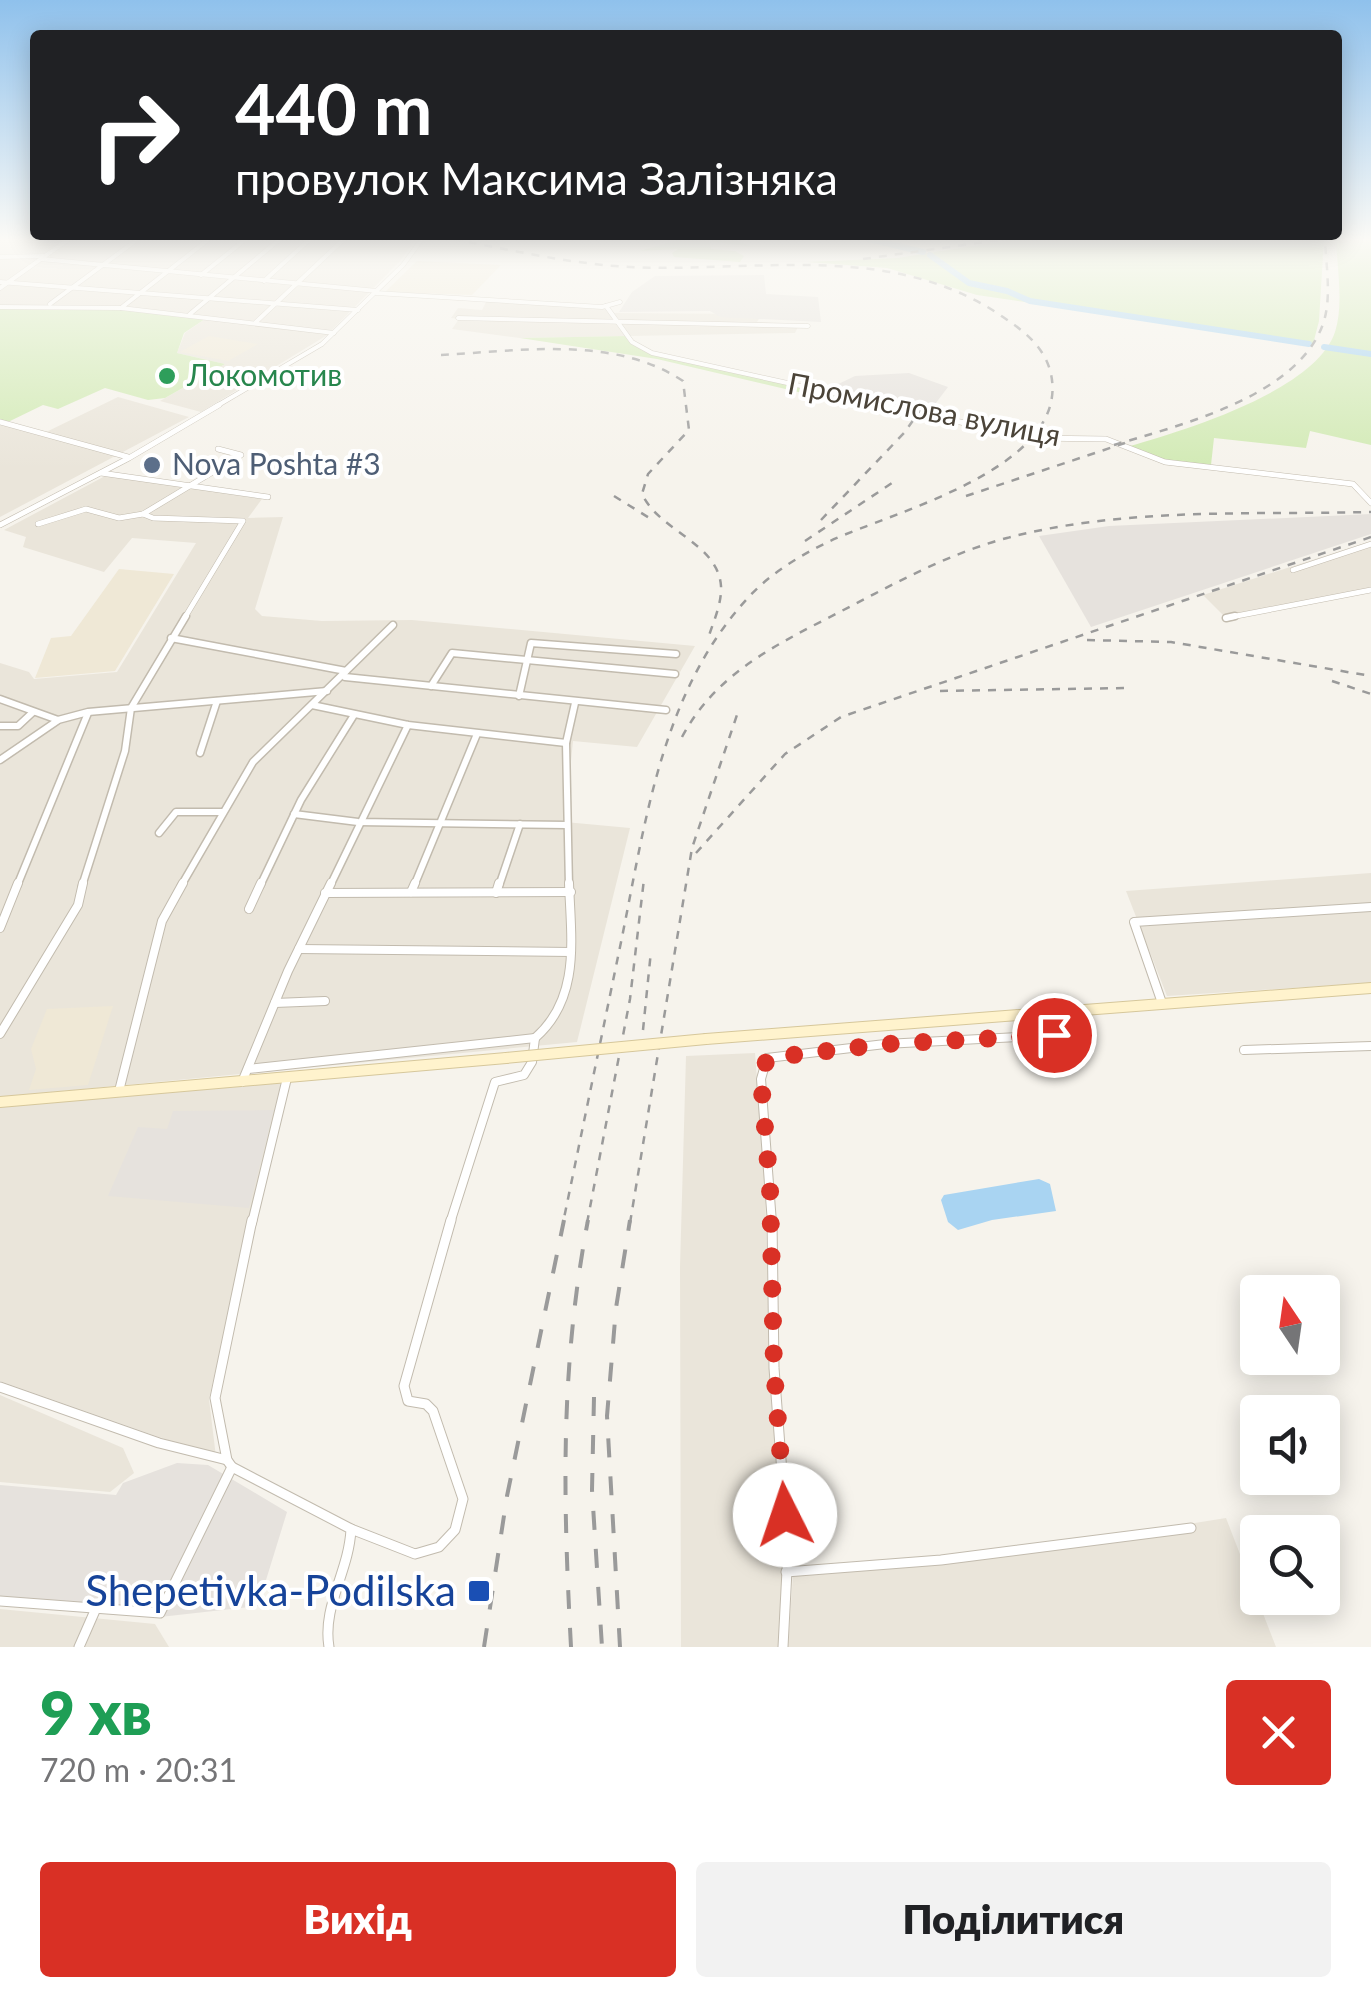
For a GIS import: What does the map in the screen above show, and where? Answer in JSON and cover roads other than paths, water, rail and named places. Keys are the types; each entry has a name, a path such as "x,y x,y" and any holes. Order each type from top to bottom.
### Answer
{"main road":[{"path":"0,1102 1042,1012 1371,988"}],"street":[{"path":"205,316 335,334"},
{"path":"256,322 263,316"},
{"path":"0,526 129,458 335,334 352,316"},
{"name":"Промислова вулиця","path":"613,316 632,342 652,354 1032,438 1106,439 1165,462 1353,484 1371,502"},
{"path":"458,318 808,326"},
{"path":"0,422 129,458"},
{"path":"38,524 86,509 119,518 143,514 241,455 218,449"},
{"path":"100,473 268,497"},
{"path":"0,1034 78,905 87,863 125,751 132,708 243,522 149,518 143,514"},
{"path":"1293,570 1371,544"},
{"path":"1226,618 1371,590"},
{"path":"119,1092 162,921 222,812 253,762 394,626"},
{"path":"171,638 346,674 666,710"},
{"path":"518,696 531,643 676,654"},
{"path":"430,686 451,654 675,674"},
{"path":"0,760 58,720 88,712 328,691"},
{"path":"0,699 58,720"},
{"path":"200,753 216,701"},
{"path":"247,1069 534,1038 552,1023 564,1002 571,952 566,743 575,702"},
{"path":"311,704 408,725 566,743"},
{"path":"0,726 18,726 33,712"},
{"path":"0,928 88,712"},
{"path":"248,909 294,814 354,715"},
{"path":"242,1082 358,822 408,725"},
{"path":"411,892 477,734"},
{"path":"160,833 176,812 222,812"},
{"path":"294,814 358,822 568,825"},
{"path":"496,893 520,824"},
{"path":"325,893 571,892"},
{"path":"1162,1003 1134,922 1371,907"},
{"path":"299,949 571,952"},
{"path":"274,1003 325,1001"},
{"path":"783,1647 786,1572 774,1368 770,1187 761,1080 767,1058 886,1044 1054,1035 1042,1012"},
{"path":"0,1388 159,1444 230,1464 351,1529 415,1554 439,1547 460,1519 461,1488 432,1411 426,1404 408,1401 404,1386 470,1151 495,1082 524,1075 532,1062 534,1038"},
{"path":"1244,1050 1371,1046"},
{"path":"0,1601 160,1613 230,1464 215,1398 242,1262 287,1078"},
{"path":"786,1572 942,1560 1191,1528"},
{"path":"329,1647 325,1624 350,1555 351,1529"},
{"path":"79,1647 97,1606"}],"water":[{"path":"1039,1179 1050,1184 1056,1211 992,1220 958,1230 948,1222 941,1200 944,1195"}],"waterway":[{"path":"1126,316 1309,344"},
{"path":"1324,347 1371,354"}],"railway":[{"path":"563,1223 648,809 675,720 694,677 717,637 746,600 785,566 830,541 971,482 1006,461 1034,436 1050,407 1051,374 1039,348 1000,316"},
{"path":"1114,445 1202,417 1263,389 1289,371 1309,349 1325,316"},
{"path":"441,355 534,349 597,352 627,357 683,381 689,430 648,474 642,494 661,518 710,559 717,571 720,599 708,639"},
{"path":"821,520 904,433 924,405"},
{"path":"966,496 1125,443"},
{"path":"805,541 898,479"},
{"path":"614,496 651,519"},
{"path":"682,737 710,697 763,654 915,574 983,545 1051,528 1142,517 1371,512"},
{"path":"696,853 785,754 841,717 1371,537"},
{"path":"1087,640 1171,642 1371,676"},
{"path":"1332,681 1371,694"},
{"path":"940,691 1129,688"},
{"path":"630,1223 692,848 739,709"},
{"path":"587,1223 630,999 644,879"},
{"path":"643,1030 651,951"},
{"path":"484,1647 507,1496 564,1220"},
{"path":"571,1647 566,1538 568,1381 588,1220"},
{"path":"620,1647 607,1416 616,1308 630,1220"},
{"path":"594,1397 592,1490 602,1647"}],"place":[{"name":"Локомотив","path":"167,376"},
{"name":"Nova Poshta #3","path":"152,465"},
{"name":"Shepetivka-Podilska","path":"479,1591"}]}
